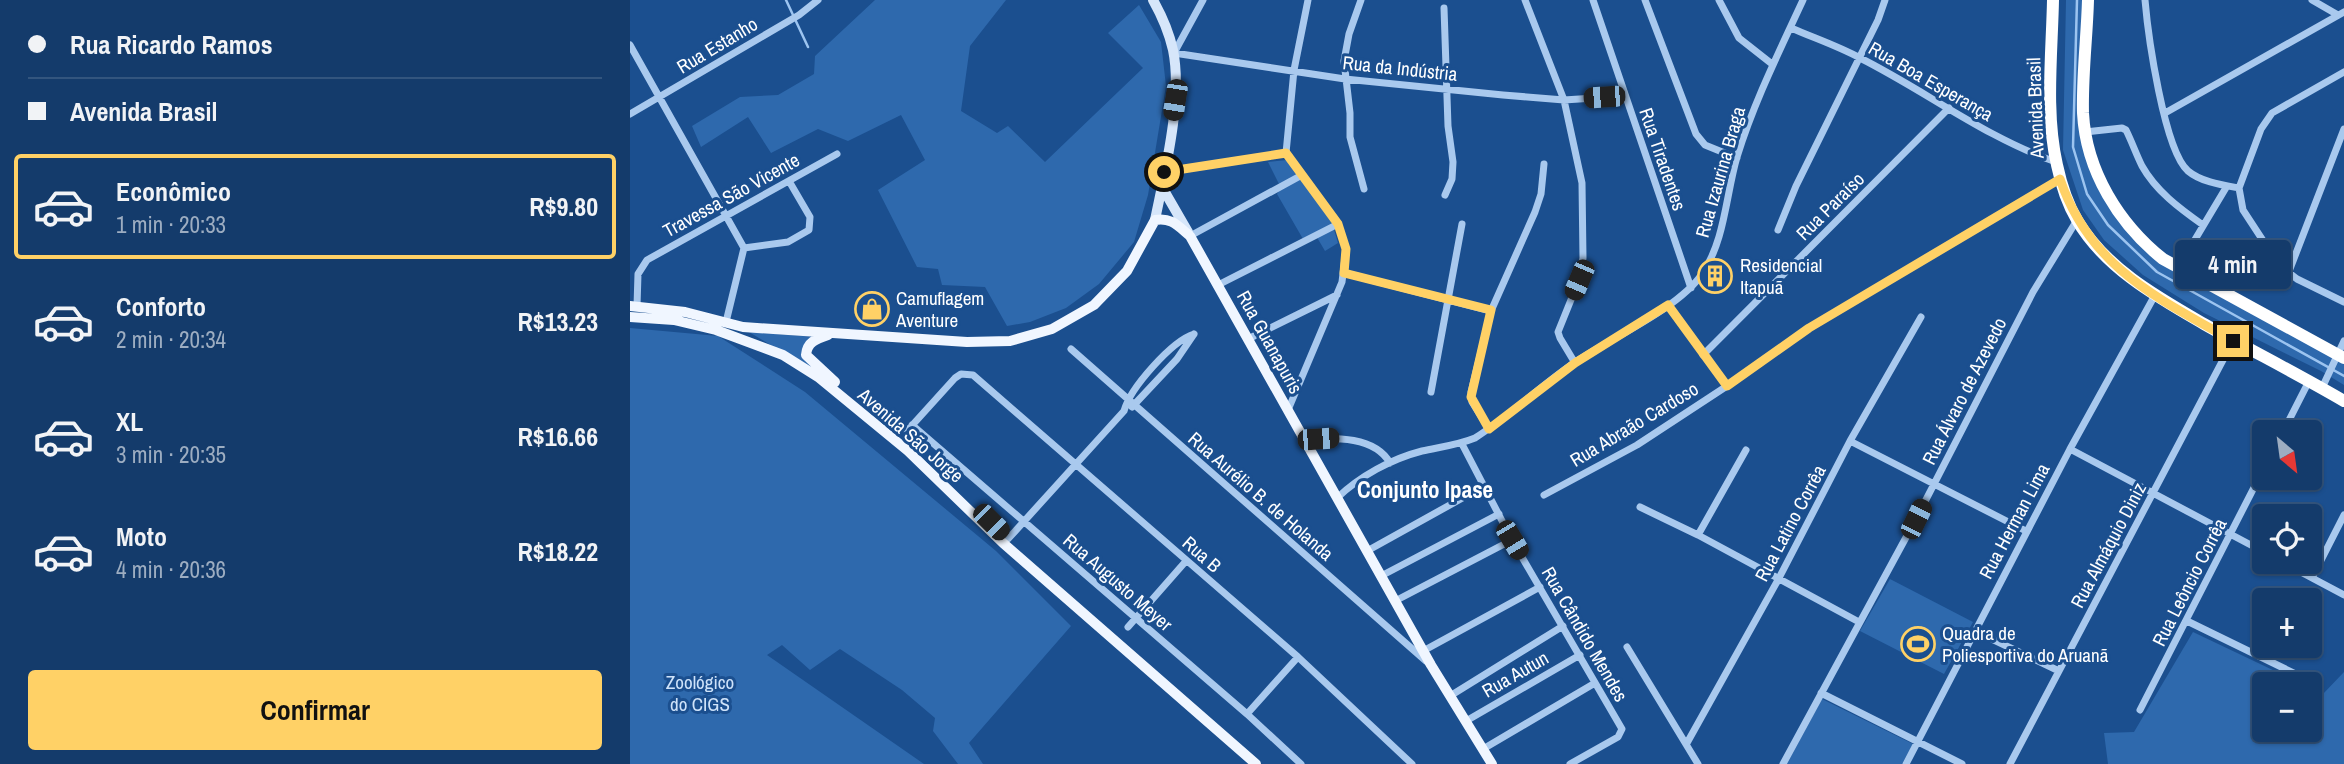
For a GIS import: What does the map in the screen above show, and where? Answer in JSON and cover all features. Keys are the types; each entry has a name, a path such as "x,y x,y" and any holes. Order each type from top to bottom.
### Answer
{"highway":[{"name":"Avenida Brasil","path":"2053,0 2051,119 2056,162 2077,220 2088,236 2118,268 2155,295 2233,341 2309,381 2323,384 2344,401"},
{"path":"2088,0 2083,98 2085,132 2095,168 2118,212 2138,237 2178,268 2339,357"}],"main road":[{"path":"633,306 685,312 743,327 967,342 1010,341 1032,337 1073,319 1112,288 1138,254 1155,220 1173,221 1190,236"},
{"name":"Rua Guanapuris","path":"1190,236 1431,665 1492,764"},
{"name":"Avenida São Jorge","path":"630,317 674,320 716,330 783,355 818,377 908,451 1028,565 1256,764"},
{"path":"834,334 812,342 807,347 806,355 810,361 958,489 1018,548 1028,565"},
{"name":"Rua Guanapuris","path":"1450,696 1484,764"}],"street":[{"name":"Rua Estanho","path":"630,114 799,15 818,0"},
{"path":"1153,0 1174,53 1175,100 1155,220"},
{"path":"1174,53 1203,0"},
{"path":"1287,410 1336,295 1344,273 1346,249 1338,224 1286,153 1294,70 1308,0"},
{"path":"1362,0 1346,47 1345,79 1350,136 1364,189"},
{"path":"1525,0 1564,100 1582,183 1584,239 1579,280 1558,332 1575,363"},
{"name":"Rua Tiradentes","path":"1593,0 1691,288"},
{"path":"1645,0 1696,134 1705,145 1737,158"},
{"path":"1718,0 1740,38 1772,64"},
{"path":"1779,230 1796,186 1860,58 1885,0"},
{"path":"2145,0 2153,60 2174,148 2182,165 2199,178 2239,188"},
{"path":"2312,0 2341,14"},
{"name":"Rua Izaurina Braga","path":"1337,498 1357,482 1390,463 1419,452 1462,444 1489,429 1575,363 1691,288 1711,257 1737,158 1772,64 1791,28 1800,1"},
{"path":"1444,8 1445,89 1453,162 1452,179 1445,195"},
{"path":"2165,113 2341,14"},
{"name":"Rua Boa Esperança","path":"1791,28 1860,58 1991,134 2029,153 2056,162"},
{"path":"630,46 744,248 726,322"},
{"name":"Rua da Indústria","path":"1174,53 1345,79 1445,89 1564,100 1625,96"},
{"path":"2344,72 2272,113 2261,129 2239,188 2241,203 2248,217 2279,265 2288,274 2344,302"},
{"name":"Rua Paraíso","path":"1703,355 1949,108"},
{"path":"2085,132 2122,128 2126,130 2143,169 2157,187 2203,225"},
{"path":"2288,274 2344,129"},
{"path":"1164,172 1286,153"},
{"name":"Travessa São Vicente","path":"633,306 638,274 647,260 837,154"},
{"path":"1489,429 1471,397 1491,310 1535,212 1541,194 1544,164"},
{"path":"1190,236 1302,175"},
{"name":"Rua Abraão Cardoso","path":"1544,495 1637,445 1809,328 2060,179"},
{"path":"744,248 788,242 809,230 810,217 789,181"},
{"path":"2178,268 2227,186"},
{"name":"Rua Guanapuris","path":"1162,187 1190,236"},
{"name":"Rua Álvaro de Azevedo","path":"1783,764 2033,292 2077,220"},
{"path":"1218,285 1338,224"},
{"path":"1431,392 1462,225"},
{"path":"1344,273 1491,310"},
{"path":"1248,339 1336,295"},
{"name":"Rua Herman Lima","path":"1906,764 2026,531 2155,295"},
{"path":"1668,305 1727,386"},
{"name":"Rua Latino Corrêa","path":"1687,743 1921,317"},
{"path":"1008,539 1124,411 1135,406 1177,359 1194,334 1182,338 1127,399 1124,411"},
{"name":"Rua Almáquio Diniz","path":"2010,764 2233,341"},
{"path":"2323,384 2339,357 2344,341"},
{"name":"Rua Aurélio B. de Holanda","path":"1072,349 1431,665"},
{"name":"Rua Augusto Meyer","path":"968,373 955,378 910,428 1024,521 1301,764"},
{"name":"Rua B","path":"968,373 1076,463 1298,657 1412,764"},
{"path":"2289,420 2309,381"},
{"path":"1304,439 1333,438 1361,442 1382,453 1390,463"},
{"path":"1850,442 2026,531"},
{"name":"Rua Cândido Mendes","path":"1462,444 1512,540 1622,729 1618,737 1570,764"},
{"path":"2070,449 2252,545"},
{"path":"1698,534 1746,450"},
{"path":"1367,551 1484,486"},
{"name":"Rua Leôncio Corrêa","path":"2140,710 2253,490"},
{"path":"1640,507 1698,534 1778,580 1860,622"},
{"path":"1381,576 1499,514"},
{"path":"2312,578 2344,515"},
{"path":"1395,601 1512,540"},
{"path":"1128,627 1186,561"},
{"path":"2304,574 2344,595"},
{"path":"1423,651 1540,587"},
{"path":"2187,621 2292,672"},
{"path":"1450,696 1563,626"},
{"path":"1975,631 2059,671"},
{"path":"1627,647 1698,764"},
{"name":"Rua Autun","path":"1466,721 1580,655"},
{"path":"1247,714 1298,657"},
{"path":"1483,749 1595,683"},
{"path":"1821,693 1962,764"}],"green space":[{"path":"875,0 1006,0 970,46 961,111 997,133 1008,126 1045,162 1143,68 1108,33 1139,5 1161,42 1166,86 1148,195 1134,242 1099,284 1066,308 1030,322 1007,326 985,287 942,285 938,269 917,267 878,190 925,160 901,115 848,141 818,129 771,153 748,117 701,147 692,126 740,97 778,95 814,74 815,56"},
{"path":"2066,0 2085,0 2085,147 2127,230 2344,362 2344,385 2204,313 2143,275 2104,240 2083,210 2063,150"},
{"path":"1287,160 1332,223 1338,243 1325,251 1315,234 1303,239 1277,194 1281,188 1268,162"},
{"name":"Zoológico do CIGS","path":"630,328 718,336 805,392 996,551 1071,626 969,743 983,764 958,764 933,731 935,718 902,690 840,649 810,670 782,645 767,655 924,764 630,764"},
{"path":"749,332 815,337 802,349 802,358 825,378"},
{"path":"1890,579 1973,622 1944,674 1860,631"},
{"path":"2193,632 2277,672 2252,672 2252,742 2322,742 2322,694 2344,672 2344,764 2108,764 2104,733 2134,732"},
{"path":"1822,699 1913,744 1902,764 1787,764"}],"waterway":[{"path":"786,0 808,47"},
{"path":"2077,0 2073,147 2087,194 2108,225 2157,272 2344,376"}],"place":[{"name":"Residencial Itapuã","path":"1715,276"},
{"name":"Camuflagem Aventure","path":"872,309"},
{"name":"Quadra de Poliesportiva do Aruanã","path":"1918,644"}],"district":[{"name":"Conjunto Ipase","path":"1425,490"}],"route":[{"path":"1164,172 1286,153 1338,224 1346,249 1344,273 1491,310 1471,392 1472,402 1489,429 1575,363 1668,305 1727,386 1809,328 2060,179 2077,220 2118,268 2155,295 2233,341"}]}
